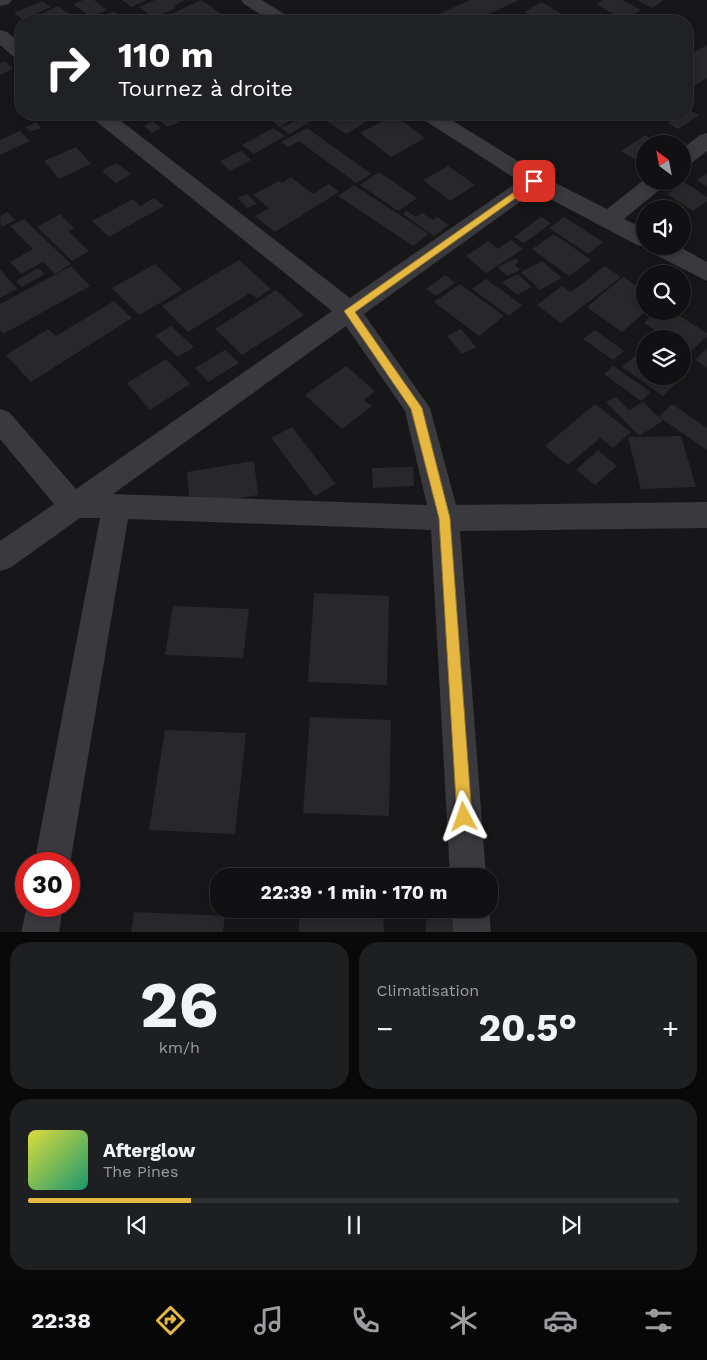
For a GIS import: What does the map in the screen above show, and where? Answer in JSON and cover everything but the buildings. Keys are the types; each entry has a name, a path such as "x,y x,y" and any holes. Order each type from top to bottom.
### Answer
{"street":[{"path":"250,0 274,15"},
{"path":"0,36 15,48"},
{"path":"106,120 349,311 416,408 444,518 467,868"},
{"path":"437,120 534,181 636,234"},
{"path":"691,153 707,140"},
{"path":"0,558 72,505 534,181"},
{"path":"608,220 645,190"},
{"path":"675,255 707,272"},
{"path":"0,420 72,505 444,518 707,515"},
{"path":"54,852 116,507"},
{"path":"40,932 43,917"},
{"path":"471,918 472,932"}],"route":[{"path":"464,817 444,518 416,408 349,311 534,181"}]}
